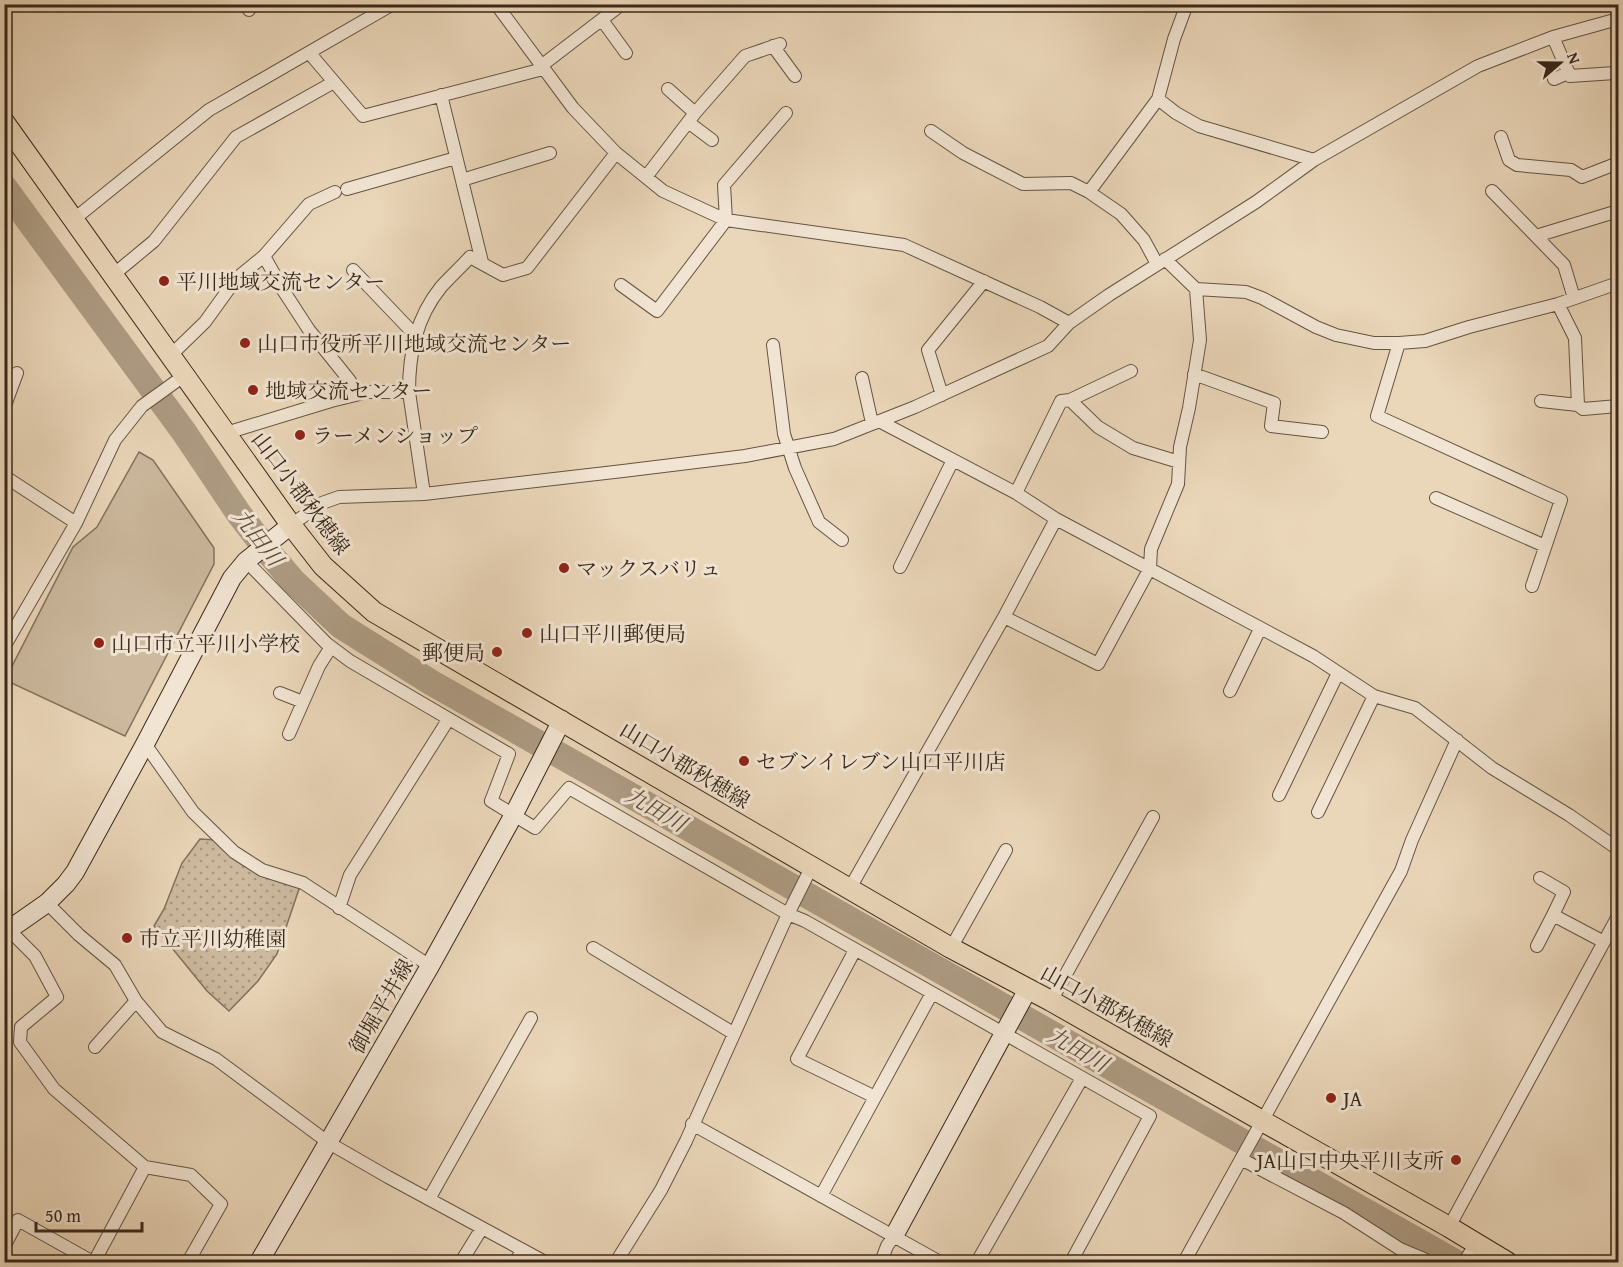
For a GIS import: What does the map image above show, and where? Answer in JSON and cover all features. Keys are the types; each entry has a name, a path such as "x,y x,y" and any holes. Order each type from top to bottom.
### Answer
{"main road":[{"name":"山口小郡秋穂線","path":"4,123 171,355 178,380 225,433 284,530 374,612 736,823 809,872 850,888 951,948 1025,996 1051,1001 1259,1129 1449,1227 1469,1254 1507,1263"}],"street":[{"path":"73,220 209,110 393,4"},
{"path":"496,4 573,108 616,153 663,191 726,220 904,245 1040,307 1069,323"},
{"path":"312,56 363,116 542,68 622,4"},
{"path":"1089,192 1158,99 1174,39 1187,4"},
{"path":"188,1263 221,1204 190,1175 145,1167 54,1089 20,1042 21,1027 57,997 35,956 6,931 47,903 75,872 145,744 221,597 232,578 247,560 322,503 339,497 424,494 745,456 834,438 876,422 1048,346 1069,323 1108,295 1256,202 1314,160 1478,66 1553,37 1618,19"},
{"path":"602,20 626,53"},
{"path":"1553,37 1570,76 1615,73"},
{"path":"646,177 691,118 745,57 776,45 795,76"},
{"path":"1554,79 1568,73"},
{"path":"113,275 154,241 236,137 334,82"},
{"path":"668,89 712,140"},
{"path":"441,95 482,262"},
{"path":"1158,99 1198,126 1314,160"},
{"path":"621,285 657,311 726,220 724,185 786,113"},
{"path":"931,131 963,153 1023,184 1071,183 1089,192 1121,214 1161,262 1196,289 1246,292 1316,327 1336,335 1366,342 1425,342 1469,327 1558,304 1618,283"},
{"path":"1501,137 1509,160 1517,165 1571,170 1582,177 1618,163"},
{"path":"462,180 550,153"},
{"path":"424,494 409,392 409,362 421,322 440,288 470,257 503,274 527,268 616,153"},
{"path":"171,355 205,322 236,279 264,256 309,204 341,190 456,158"},
{"path":"1492,191 1564,265 1574,298"},
{"path":"1536,236 1618,211"},
{"path":"264,256 309,330 350,381 348,396"},
{"path":"353,270 416,336"},
{"path":"942,394 928,350 984,282"},
{"path":"1004,617 1098,664 1150,568 1151,549 1178,484 1180,447 1200,340 1199,304 1196,289"},
{"path":"1558,304 1575,338 1578,405"},
{"path":"1399,343 1377,416 1560,500 1532,586"},
{"path":"773,345 784,434 795,468 819,522 842,540"},
{"path":"1016,494 1060,401 1070,400 1131,372"},
{"path":"4,408 17,373"},
{"path":"1194,374 1274,404 1271,426 1322,432"},
{"path":"862,378 876,422 953,460 1016,494 1056,519 1313,656 1374,696 1415,708 1492,768 1618,846"},
{"path":"4,647 76,523 115,441 142,406 178,380"},
{"path":"225,433 348,396 368,392 409,392"},
{"path":"1070,400 1098,427 1132,448 1179,462"},
{"path":"1541,401 1578,405 1583,409 1618,406"},
{"path":"900,567 953,460"},
{"path":"4,476 76,523"},
{"path":"1436,498 1545,546"},
{"path":"850,888 1004,617 1056,519"},
{"path":"247,560 331,647 350,662 509,754 491,801 513,816 535,828 569,788 932,993 1006,1031 1082,1078 1150,1116 1071,1263"},
{"path":"1230,691 1260,629"},
{"path":"289,734 319,666 331,647"},
{"path":"1279,795 1338,673"},
{"path":"280,693 303,702"},
{"path":"1318,812 1374,696"},
{"path":"339,908 350,876 448,720"},
{"name":"御堀平井線","path":"259,1263 430,966 513,816 562,720"},
{"path":"1184,1263 1401,871 1412,840 1457,740"},
{"path":"145,744 193,812 234,852 262,870 303,883 430,966"},
{"path":"1051,1001 1154,818"},
{"path":"951,948 1006,850"},
{"path":"616,1263 661,1190 686,1141 809,872"},
{"path":"1537,946 1564,892 1540,878"},
{"path":"47,903 79,935 115,965 136,1001 162,1032 216,1059 329,1143 545,1263"},
{"path":"1552,915 1604,942"},
{"path":"1449,1227 1618,916"},
{"path":"593,948 733,1034"},
{"path":"855,950 797,1059 875,1097"},
{"path":"821,1196 932,993"},
{"path":"881,1263 887,1246 1025,996"},
{"path":"95,1047 136,1001"},
{"path":"429,1199 531,1018"},
{"path":"977,1263 1082,1078"},
{"path":"692,1124 940,1263"},
{"path":"1243,1156 1410,1255 1427,1261"},
{"path":"4,1247 18,1220 94,1263 145,1167"},
{"path":"461,1263 482,1228"},
{"path":"515,1263 522,1251"}],"shaded area":[{"path":"139,452 153,460 214,548 214,564 125,736 5,680 73,547 97,527"},
{"path":"200,839 216,840 300,886 277,954 258,981 229,1011 207,991 154,926 164,909 182,863"}],"waterway":[{"name":"九田川","path":"4,187 184,432 239,514 293,581 341,626 432,683 1455,1262"},
{"path":"1415,1262 1422,1244"}],"place":[{"name":"平川地域交流センター","path":"164,281"},
{"name":"山口市役所平川地域交流センター","path":"245,343"},
{"name":"地域交流センター","path":"253,390"},
{"name":"ラーメンショップ","path":"300,435"},
{"name":"マックスバリュ","path":"564,568"},
{"name":"山口平川郵便局","path":"527,633"},
{"name":"山口市立平川小学校","path":"99,643"},
{"name":"郵便局","path":"497,652"},
{"name":"セブンイレブン山口平川店","path":"744,761"},
{"name":"市立平川幼稚園","path":"127,938"},
{"name":"JA","path":"1331,1098"},
{"name":"JA山口中央平川支所","path":"1456,1160"}]}
